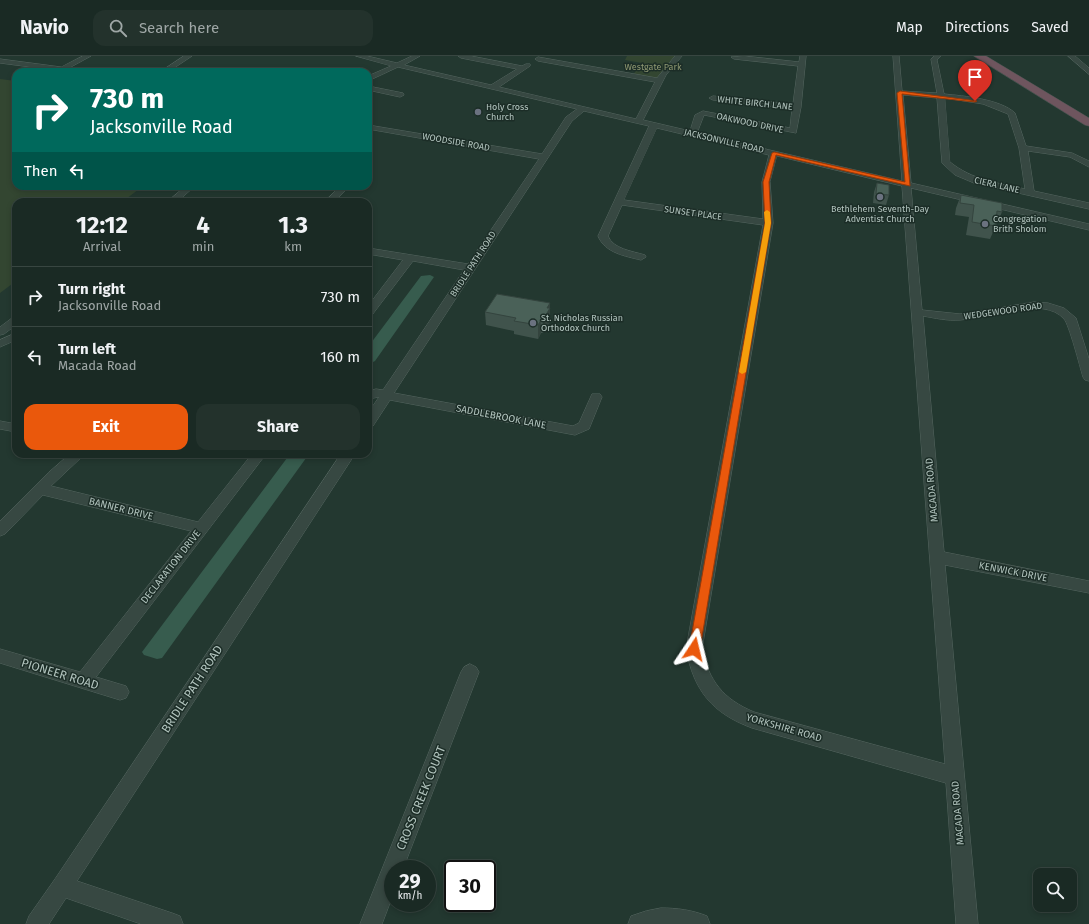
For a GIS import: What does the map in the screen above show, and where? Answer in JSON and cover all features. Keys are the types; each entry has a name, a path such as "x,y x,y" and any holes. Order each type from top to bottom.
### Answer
{"highway":[{"path":"979,56 1089,122"},
{"path":"986,56 1089,122"},
{"path":"993,56 1089,116"}],"street":[{"path":"1,61 14,56"},
{"path":"64,68 88,56"},
{"path":"170,68 189,56"},
{"name":"JACKSONVILLE ROAD","path":"359,56 1089,227"},
{"path":"372,77 417,56"},
{"path":"461,56 524,68"},
{"path":"639,121 663,74 679,56"},
{"name":"MACADA ROAD","path":"896,56 908,184 917,312 967,924"},
{"name":"CIERA LANE","path":"938,56 934,59 941,96 946,163 958,173 976,181 1089,206"},
{"path":"1071,56 1089,72"},
{"path":"1079,56 1089,66"},
{"path":"493,87 539,57 660,80"},
{"path":"734,57 803,60"},
{"name":"OAKWOOD DRIVE","path":"693,134 699,115 702,113 794,131 803,60"},
{"path":"1,61 54,68"},
{"path":"372,89 400,95"},
{"path":"900,93 941,96 989,103 1011,113 1023,148 1030,192"},
{"name":"WHITE BIRCH LANE","path":"712,98 797,107"},
{"name":"BRIDLE PATH ROAD","path":"372,405 375,392 471,268 569,119 583,108"},
{"path":"641,257 608,245 604,241 603,236 654,125"},
{"name":"WOODSIDE ROAD","path":"372,128 544,158"},
{"path":"1023,148 1072,155 1089,164"},
{"name":"YORKSHIRE ROAD","path":"774,153 766,182 768,223 694,649 699,673 719,701 745,718 955,776"},
{"path":"177,198 186,190"},
{"path":"334,198 342,190"},
{"name":"SUNSET PLACE","path":"618,202 768,223"},
{"path":"372,252 471,268"},
{"path":"372,308 410,258"},
{"name":"WEDGEWOOD ROAD","path":"917,312 958,317 1036,305 1054,307 1065,312 1070,318 1089,377"},
{"path":"0,332 12,323"},
{"path":"0,344 12,338"},
{"name":"SADDLEBROOK LANE","path":"375,392 575,431 584,426 596,398"},
{"path":"0,424 12,427"},
{"path":"53,476 52,472 61,458"},
{"path":"0,530 42,489 53,476 58,474 74,458"},
{"name":"DECLARATION DRIVE","path":"83,681 256,458"},
{"name":"BRIDLE PATH ROAD","path":"36,924 345,458"},
{"name":"BANNER DRIVE","path":"42,489 201,528"},
{"name":"KENWICK DRIVE","path":"937,557 1089,587"},
{"name":"PIONEER ROAD","path":"0,656 120,692"},
{"name":"CROSS CREEK COURT","path":"371,924 470,672"},
{"path":"62,886 172,924"},
{"path":"639,924 657,919 674,919 699,924"}],"green space":[{"name":"Westgate Park","path":"627,56 679,56 660,81 632,76 642,63 625,60"},
{"path":"0,79 12,80 12,190 138,190 127,198 12,198 12,284 0,293"}],"shaded area":[{"path":"430,275 434,277 375,361 372,362 372,342 421,276"},
{"path":"287,458 306,458 162,658 157,659 144,655 142,652"}],"building":[{"path":"877,183 889,185 889,195 876,194"},
{"path":"961,195 1002,203 1002,212 997,211 996,226 972,222 974,205 960,203"},
{"path":"497,294 550,303 547,308 550,308 543,320 541,320 538,325 514,321 516,318 485,312"}],"slow traffic":[{"path":"742,372 768,223 767,212"}],"place":[{"name":"Holy Cross Church","path":"478,112"},
{"name":"Bethlehem Seventh-Day Adventist Church","path":"880,197"},
{"name":"Congregation Brith Sholom","path":"985,224"},
{"name":"St. Nicholas Russian Orthodox Church","path":"533,323"}],"route":[{"path":"694,649 768,223 766,182 774,153 908,184 900,93 961,98 975,101"}]}
